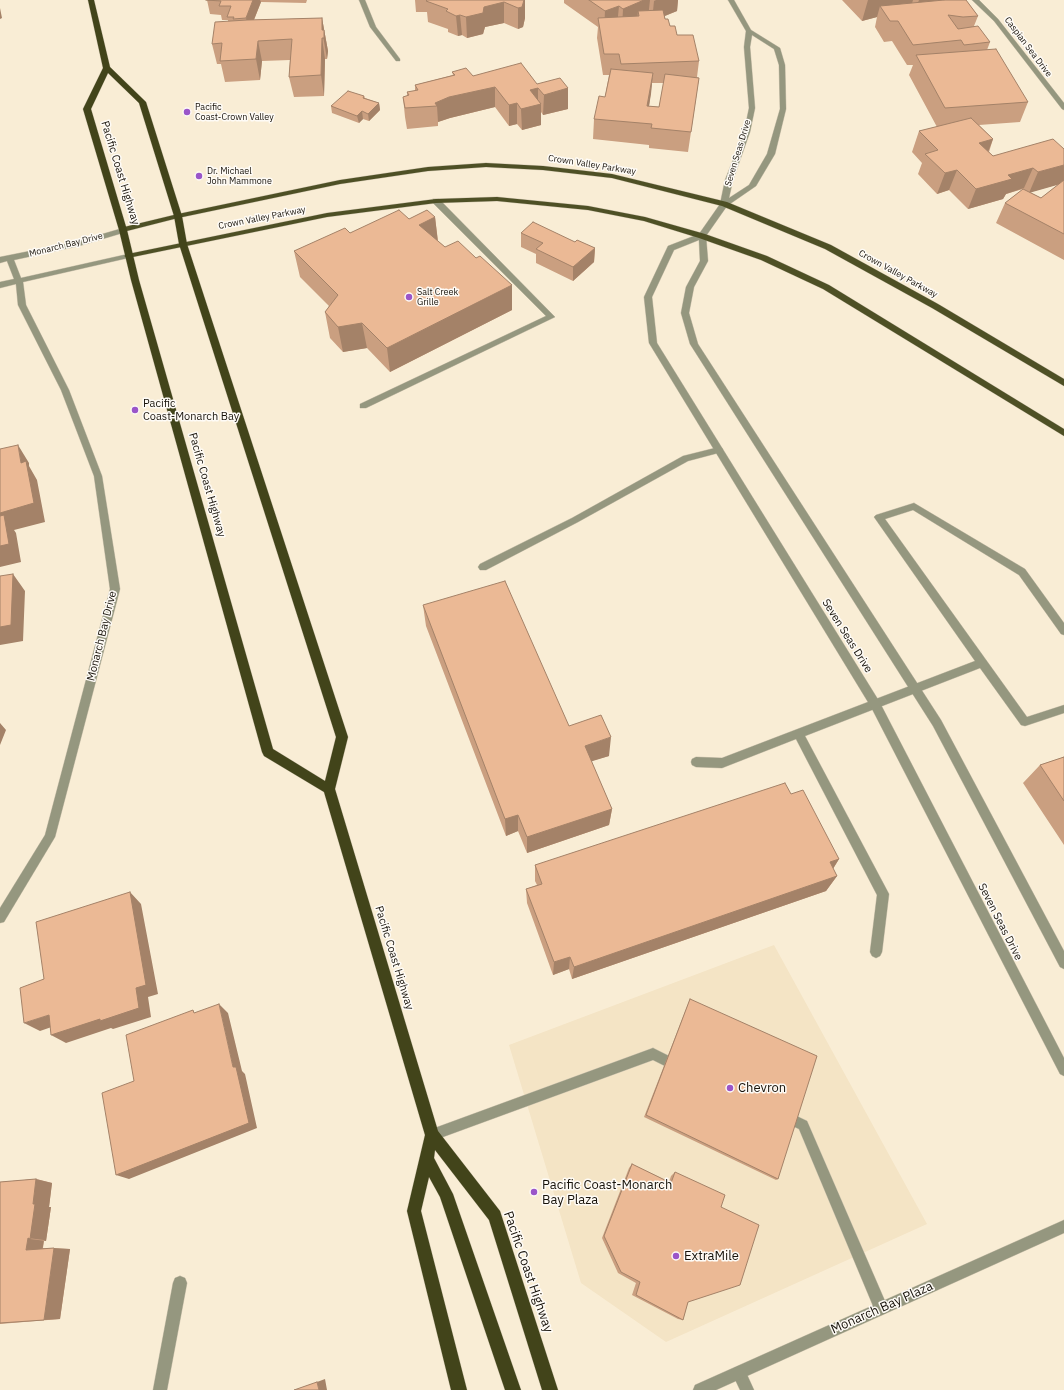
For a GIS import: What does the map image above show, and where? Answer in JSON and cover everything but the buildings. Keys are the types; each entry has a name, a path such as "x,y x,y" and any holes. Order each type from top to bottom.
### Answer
{"highway":[{"path":"91,0 108,68 142,102 178,216 183,244 342,737 329,789"},
{"name":"Pacific Coast Highway","path":"108,68 87,109 123,230 128,256 268,752 329,789 432,1135 495,1216 550,1390"},
{"path":"432,1135 414,1211 459,1390"},
{"path":"426,1158 446,1194 513,1390"}],"main road":[{"name":"Crown Valley Parkway","path":"123,230 178,216 340,182 428,169 486,165 543,168 612,176 724,204 828,247 935,306 1064,384"},
{"name":"Crown Valley Parkway","path":"128,256 327,215 436,201 497,199 588,208 645,219 702,236 764,258 826,287 1064,433"}],"street":[{"path":"362,0 373,27 398,60"},
{"name":"Seven Seas Drive","path":"724,204 752,186 771,154 783,109 782,65 777,48 749,31 731,0"},
{"name":"Caspian Sea Drive","path":"975,0 996,20 1064,108"},
{"name":"Seven Seas Drive","path":"749,31 747,47 752,108 747,132 729,180 724,204 702,236 671,248 648,297 653,343 875,704 1064,1070"},
{"path":"364,406 551,317 436,201"},
{"name":"Monarch Bay Drive","path":"0,260 76,244 123,230"},
{"path":"702,236 704,261 690,287 685,313 694,344 937,723 1064,963"},
{"path":"0,285 128,256"},
{"name":"Monarch Bay Drive","path":"0,918 50,837 115,589 98,476 65,390 22,304 19,281 10,258"},
{"path":"483,567 575,520 686,458 719,450"},
{"path":"1064,631 1022,572 914,506 879,517 982,664 1025,722 1064,709"},
{"path":"696,762 722,763 982,664"},
{"path":"799,734 883,894 876,952"},
{"path":"432,1135 653,1054 689,1071"},
{"path":"774,1112 803,1125 881,1308"},
{"name":"Monarch Bay Plaza","path":"700,1390 1064,1226"},
{"path":"160,1390 180,1283"},
{"path":"739,1372 747,1390"}],"shaded area":[{"path":"774,945 927,1224 666,1342 581,1283 509,1045"}],"place":[{"name":"Pacific Coast-Crown Valley","path":"187,112"},
{"name":"Dr. Michael John Mammone","path":"199,176"},
{"name":"Salt Creek Grille","path":"409,297"},
{"name":"Pacific Coast-Monarch Bay","path":"135,410"},
{"name":"Chevron","path":"730,1088"},
{"name":"Pacific Coast-Monarch Bay Plaza","path":"534,1192"},
{"name":"ExtraMile","path":"676,1256"}]}
